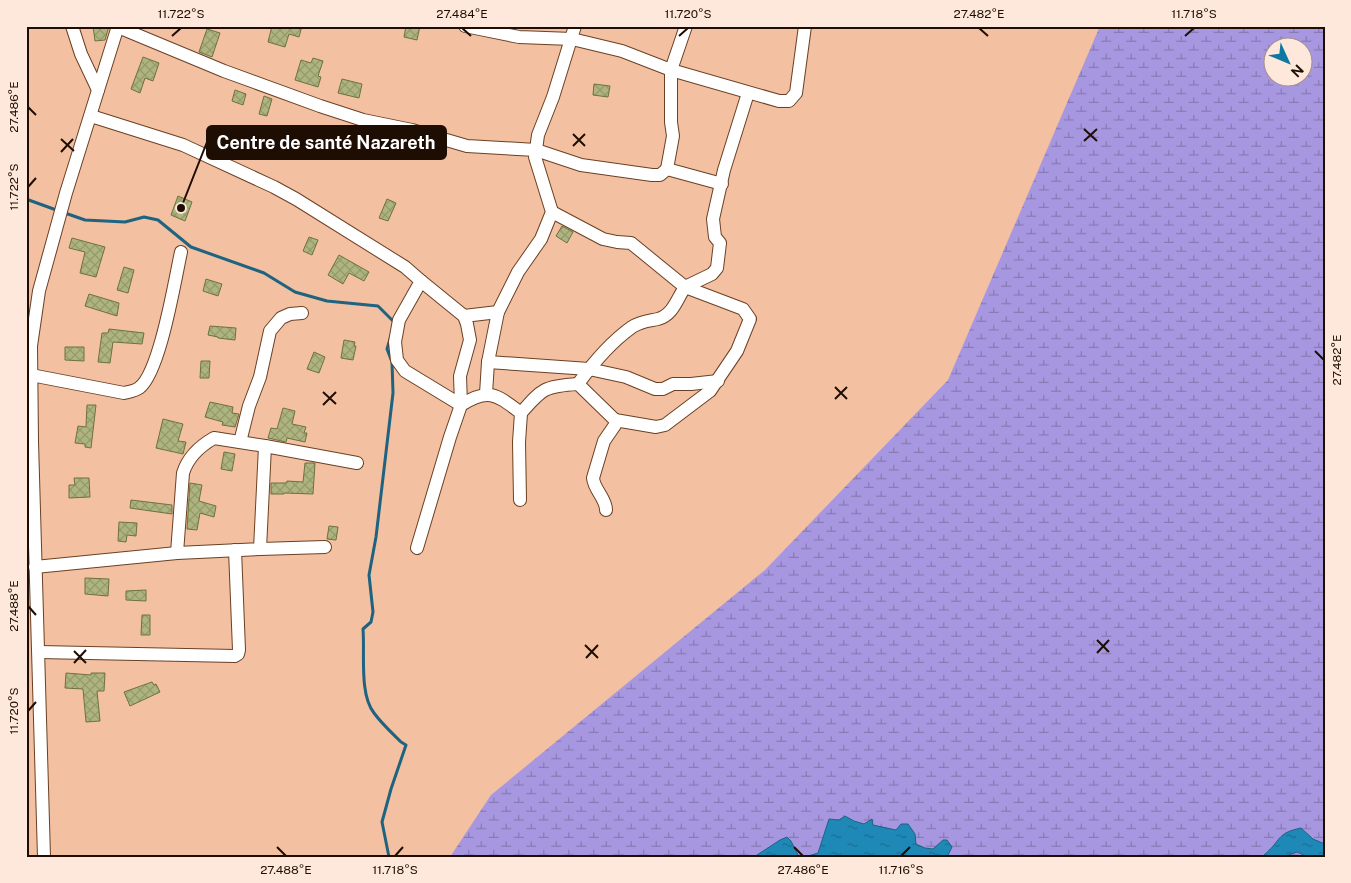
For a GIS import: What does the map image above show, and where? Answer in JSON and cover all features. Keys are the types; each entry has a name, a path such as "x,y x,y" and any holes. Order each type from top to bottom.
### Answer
{"street":[{"path":"72,26 81,54 98,90"},
{"path":"465,26 519,37 572,40 622,51 672,70 779,102 788,101 796,93 805,26"},
{"path":"486,394 488,362 498,312 518,272 542,239 552,212 536,157 536,150 538,135 572,40 575,26"},
{"path":"44,857 35,567 31,346 39,291 66,193 118,27 224,70 363,120 405,128 467,146 536,150 581,166 660,175 667,169 673,136 671,113 672,70 686,26"},
{"path":"578,384 589,369 631,328 641,322 659,318 667,313 674,308 684,287 712,274 717,268 720,243 715,236 713,219 724,170 748,93"},
{"path":"91,116 183,145 296,199 404,267 464,316 470,340 460,376 461,405 417,548"},
{"path":"667,169 722,184"},
{"path":"520,500 519,442 521,413 540,391 559,385 578,384 615,420 656,427 664,425 710,391 727,367 729,360 737,351 750,319 743,309 684,287 631,243 603,239 552,212"},
{"path":"31,375 124,393 139,388 151,372 181,252"},
{"path":"421,281 399,320 395,342 398,360 405,371 461,405"},
{"path":"26,287 39,291"},
{"path":"464,316 498,312"},
{"path":"240,442 249,406 260,377 270,331 281,318 290,314 302,313"},
{"path":"488,362 589,369 626,376 656,389 663,389 673,384 718,381"},
{"path":"461,405 473,397 486,394 502,399 521,413"},
{"path":"606,510 606,505 594,484 594,478 604,441 615,425 615,420"},
{"path":"177,553 186,464 197,450 214,438 357,463"},
{"path":"260,549 265,446"},
{"path":"35,567 177,553 325,547"},
{"path":"39,652 235,656 239,650 235,550"}],"green space":[{"path":"1100,26 1325,26 1325,857 450,857 491,795 765,570 948,380"}],"water":[{"path":"845,816 864,824 872,819 873,825 896,830 901,824 908,824 915,834 916,844 933,849 943,840 947,840 952,847 947,857 805,857 818,853 829,819 839,820"},
{"path":"1301,828 1313,839 1325,844 1325,857 1308,857 1297,852 1283,857 1264,857 1283,835"},
{"path":"787,837 799,857 754,857 780,840"}],"building":[{"path":"93,26 109,26 105,40 95,41"},
{"path":"272,26 302,26 299,37 289,34 285,47 268,42"},
{"path":"406,26 420,26 417,40 404,37"},
{"path":"207,29 220,33 212,57 199,52"},
{"path":"143,57 159,63 153,81 145,78 140,93 131,89"},
{"path":"313,58 323,61 318,76 321,77 318,87 295,80 301,60 311,63"},
{"path":"342,79 362,84 359,98 338,93"},
{"path":"594,84 610,86 608,97 593,95"},
{"path":"235,90 246,94 243,105 232,101"},
{"path":"264,96 272,99 267,116 259,114"},
{"path":"178,196 192,202 185,221 171,215"},
{"path":"387,199 396,203 388,221 379,218"},
{"path":"562,226 573,232 567,243 556,236"},
{"path":"309,237 318,240 312,255 303,251"},
{"path":"72,238 105,247 96,277 80,273 85,252 69,248"},
{"path":"339,255 369,272 364,281 349,273 343,284 328,275"},
{"path":"124,267 134,270 128,293 117,290"},
{"path":"206,279 222,284 218,296 203,291"},
{"path":"89,294 119,303 117,316 85,306"},
{"path":"210,326 236,328 235,340 208,335"},
{"path":"109,329 144,333 142,344 113,342 110,363 98,362 102,333 108,333"},
{"path":"344,340 355,342 353,360 341,358"},
{"path":"65,347 84,347 84,361 65,360"},
{"path":"314,352 325,357 319,373 307,369"},
{"path":"201,361 210,361 209,378 200,378"},
{"path":"210,402 233,407 232,413 239,414 235,427 222,425 223,422 205,417"},
{"path":"87,405 96,405 91,448 85,447 85,444 75,443 78,426 86,427"},
{"path":"283,408 295,411 292,424 306,427 304,433 307,433 305,442 287,438 286,442 268,438 271,428 277,429"},
{"path":"163,419 183,424 178,441 186,442 183,454 156,448"},
{"path":"224,452 235,454 232,471 221,469"},
{"path":"305,463 315,463 313,494 271,494 271,483 303,482"},
{"path":"74,478 89,478 90,497 69,498 69,485 75,485"},
{"path":"190,483 202,485 199,501 216,506 214,517 200,513 197,530 187,529"},
{"path":"131,500 172,505 172,514 130,508"},
{"path":"119,522 137,523 136,536 127,535 126,542 118,541"},
{"path":"329,526 338,527 336,540 327,539"},
{"path":"85,578 109,579 108,596 85,594"},
{"path":"146,590 146,601 126,600 126,591"},
{"path":"142,615 150,615 150,635 141,635"},
{"path":"66,673 91,675 91,673 105,673 104,691 97,691 100,721 86,722 83,689 65,688"},
{"path":"152,682 154,685 156,684 160,692 130,706 124,692"}],"waterway":[{"path":"26,199 59,211"},
{"path":"65,213 85,220 125,222 144,217 158,220 191,247 264,273 295,292 327,301 378,306 395,323"},
{"path":"389,857 382,822 406,745 384,725 369,705 364,684 363,629 371,622 373,612 369,575 376,537 393,393 392,362 387,349 390,339"}],"place":[{"name":"Centre de santé Nazareth","path":"181,208"}]}
